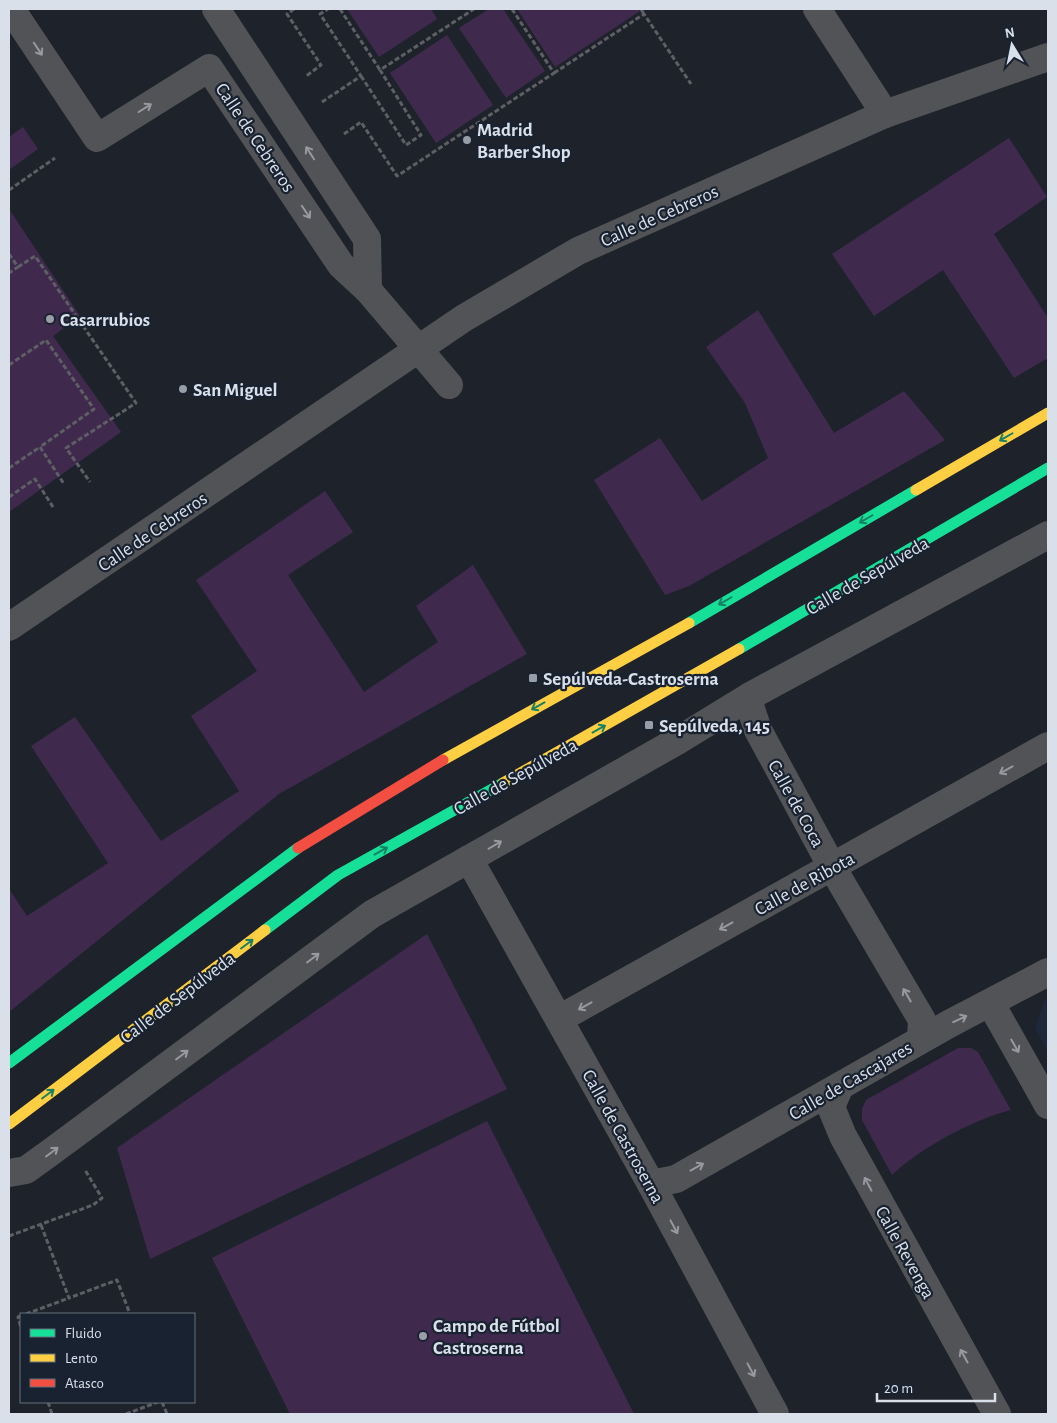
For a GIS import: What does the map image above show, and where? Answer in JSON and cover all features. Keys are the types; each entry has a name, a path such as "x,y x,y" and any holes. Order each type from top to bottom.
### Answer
{"street":[{"name":"Calle de Cebreros","path":"11,9 97,138 210,68 341,264 368,290 449,385"},
{"name":"Calle de Cebreros","path":"216,9 367,240 368,290"},
{"path":"817,9 885,114"},
{"name":"Calle de Cebreros","path":"9,627 464,318 578,251 885,114 1048,56"},
{"path":"9,1063 312,837 435,764 687,624 1048,413"},
{"name":"Calle de Sepúlveda","path":"9,1124 338,875 678,686 1048,468"},
{"path":"9,1172 26,1170 372,914 677,741 752,695 1048,535"},
{"name":"Calle de Coca","path":"752,695 750,706 758,730 832,867 922,1020 921,1039"},
{"name":"Calle de Ribota","path":"559,1019 1048,746"},
{"name":"Calle de Castroserna","path":"468,860 651,1184 775,1414"},
{"name":"Calle de Cascajares","path":"651,1184 676,1179 840,1088 921,1039 991,1004 1048,972"},
{"path":"991,1004 1048,1105"},
{"name":"Calle Revenga","path":"840,1088 831,1107 843,1136 996,1414"}],"path":[{"path":"294,9 286,14 321,65 305,77"},
{"path":"328,9 320,14 406,145 421,135 340,9"},
{"path":"380,70 474,9"},
{"path":"512,9 554,73"},
{"path":"641,9 691,84"},
{"path":"344,134 361,122 397,176 644,14"},
{"path":"322,102 361,76"},
{"path":"9,190 55,158"},
{"path":"9,254 18,267"},
{"path":"9,273 34,256 136,403 66,448 90,482"},
{"path":"9,365 46,340 94,409 9,468"},
{"path":"40,447 64,484"},
{"path":"9,497 35,479 53,507"},
{"path":"9,1236 93,1204 102,1198 82,1165"},
{"path":"41,1225 69,1298"},
{"path":"29,1313 117,1280 130,1313"},
{"path":"126,1414 155,1403"}],"shaded area":[{"path":"347,9 431,9 437,19 379,57"},
{"path":"489,9 503,9 545,71 506,98 459,28"},
{"path":"517,9 638,9 640,11 555,67"},
{"path":"447,35 493,105 436,143 390,73"},
{"path":"23,127 38,149 9,170 9,137"},
{"path":"1009,138 1047,197 994,234 1048,318 1048,358 1014,378 943,270 874,316 832,254"},
{"path":"9,209 80,316 53,336 121,432 9,512"},
{"path":"758,310 834,433 904,391 945,440 689,586 665,595 594,480 660,438 702,501 768,458 745,403 706,347"},
{"path":"325,491 353,532 288,575 364,692 438,642 416,606 473,565 527,654 279,794 9,1012 9,889 27,916 108,863 31,746 75,717 161,841 239,791 191,716 257,671 196,580"},
{"path":"427,934 507,1089 150,1259 117,1148"},
{"path":"1048,998 1048,1052 1035,1029 1044,1001"},
{"path":"958,1048 971,1048 978,1052 1011,1110 964,1127 917,1155 892,1175 862,1120 862,1109 866,1100"},
{"name":"Campo de Fútbol Castroserna","path":"487,1121 634,1414 290,1414 212,1258"}],"traffic: fast":[{"path":"739,649 1048,468"},
{"path":"689,623 916,490"},
{"path":"265,930 338,875 503,783"},
{"path":"9,1063 298,848"}],"traffic: slow":[{"path":"916,490 1048,413"},
{"path":"443,760 689,623"},
{"path":"503,783 739,649"},
{"path":"9,1124 265,930"}],"traffic: jam":[{"path":"298,848 443,760"}],"place":[{"name":"Madrid Barber Shop","path":"467,140"},
{"name":"Casarrubios","path":"50,319"},
{"name":"San Miguel","path":"183,389"},
{"name":"Sepúlveda-Castroserna","path":"533,678"},
{"name":"Sepúlveda, 145","path":"649,725"},
{"name":"Campo de Fútbol Castroserna","path":"423,1336"}]}
